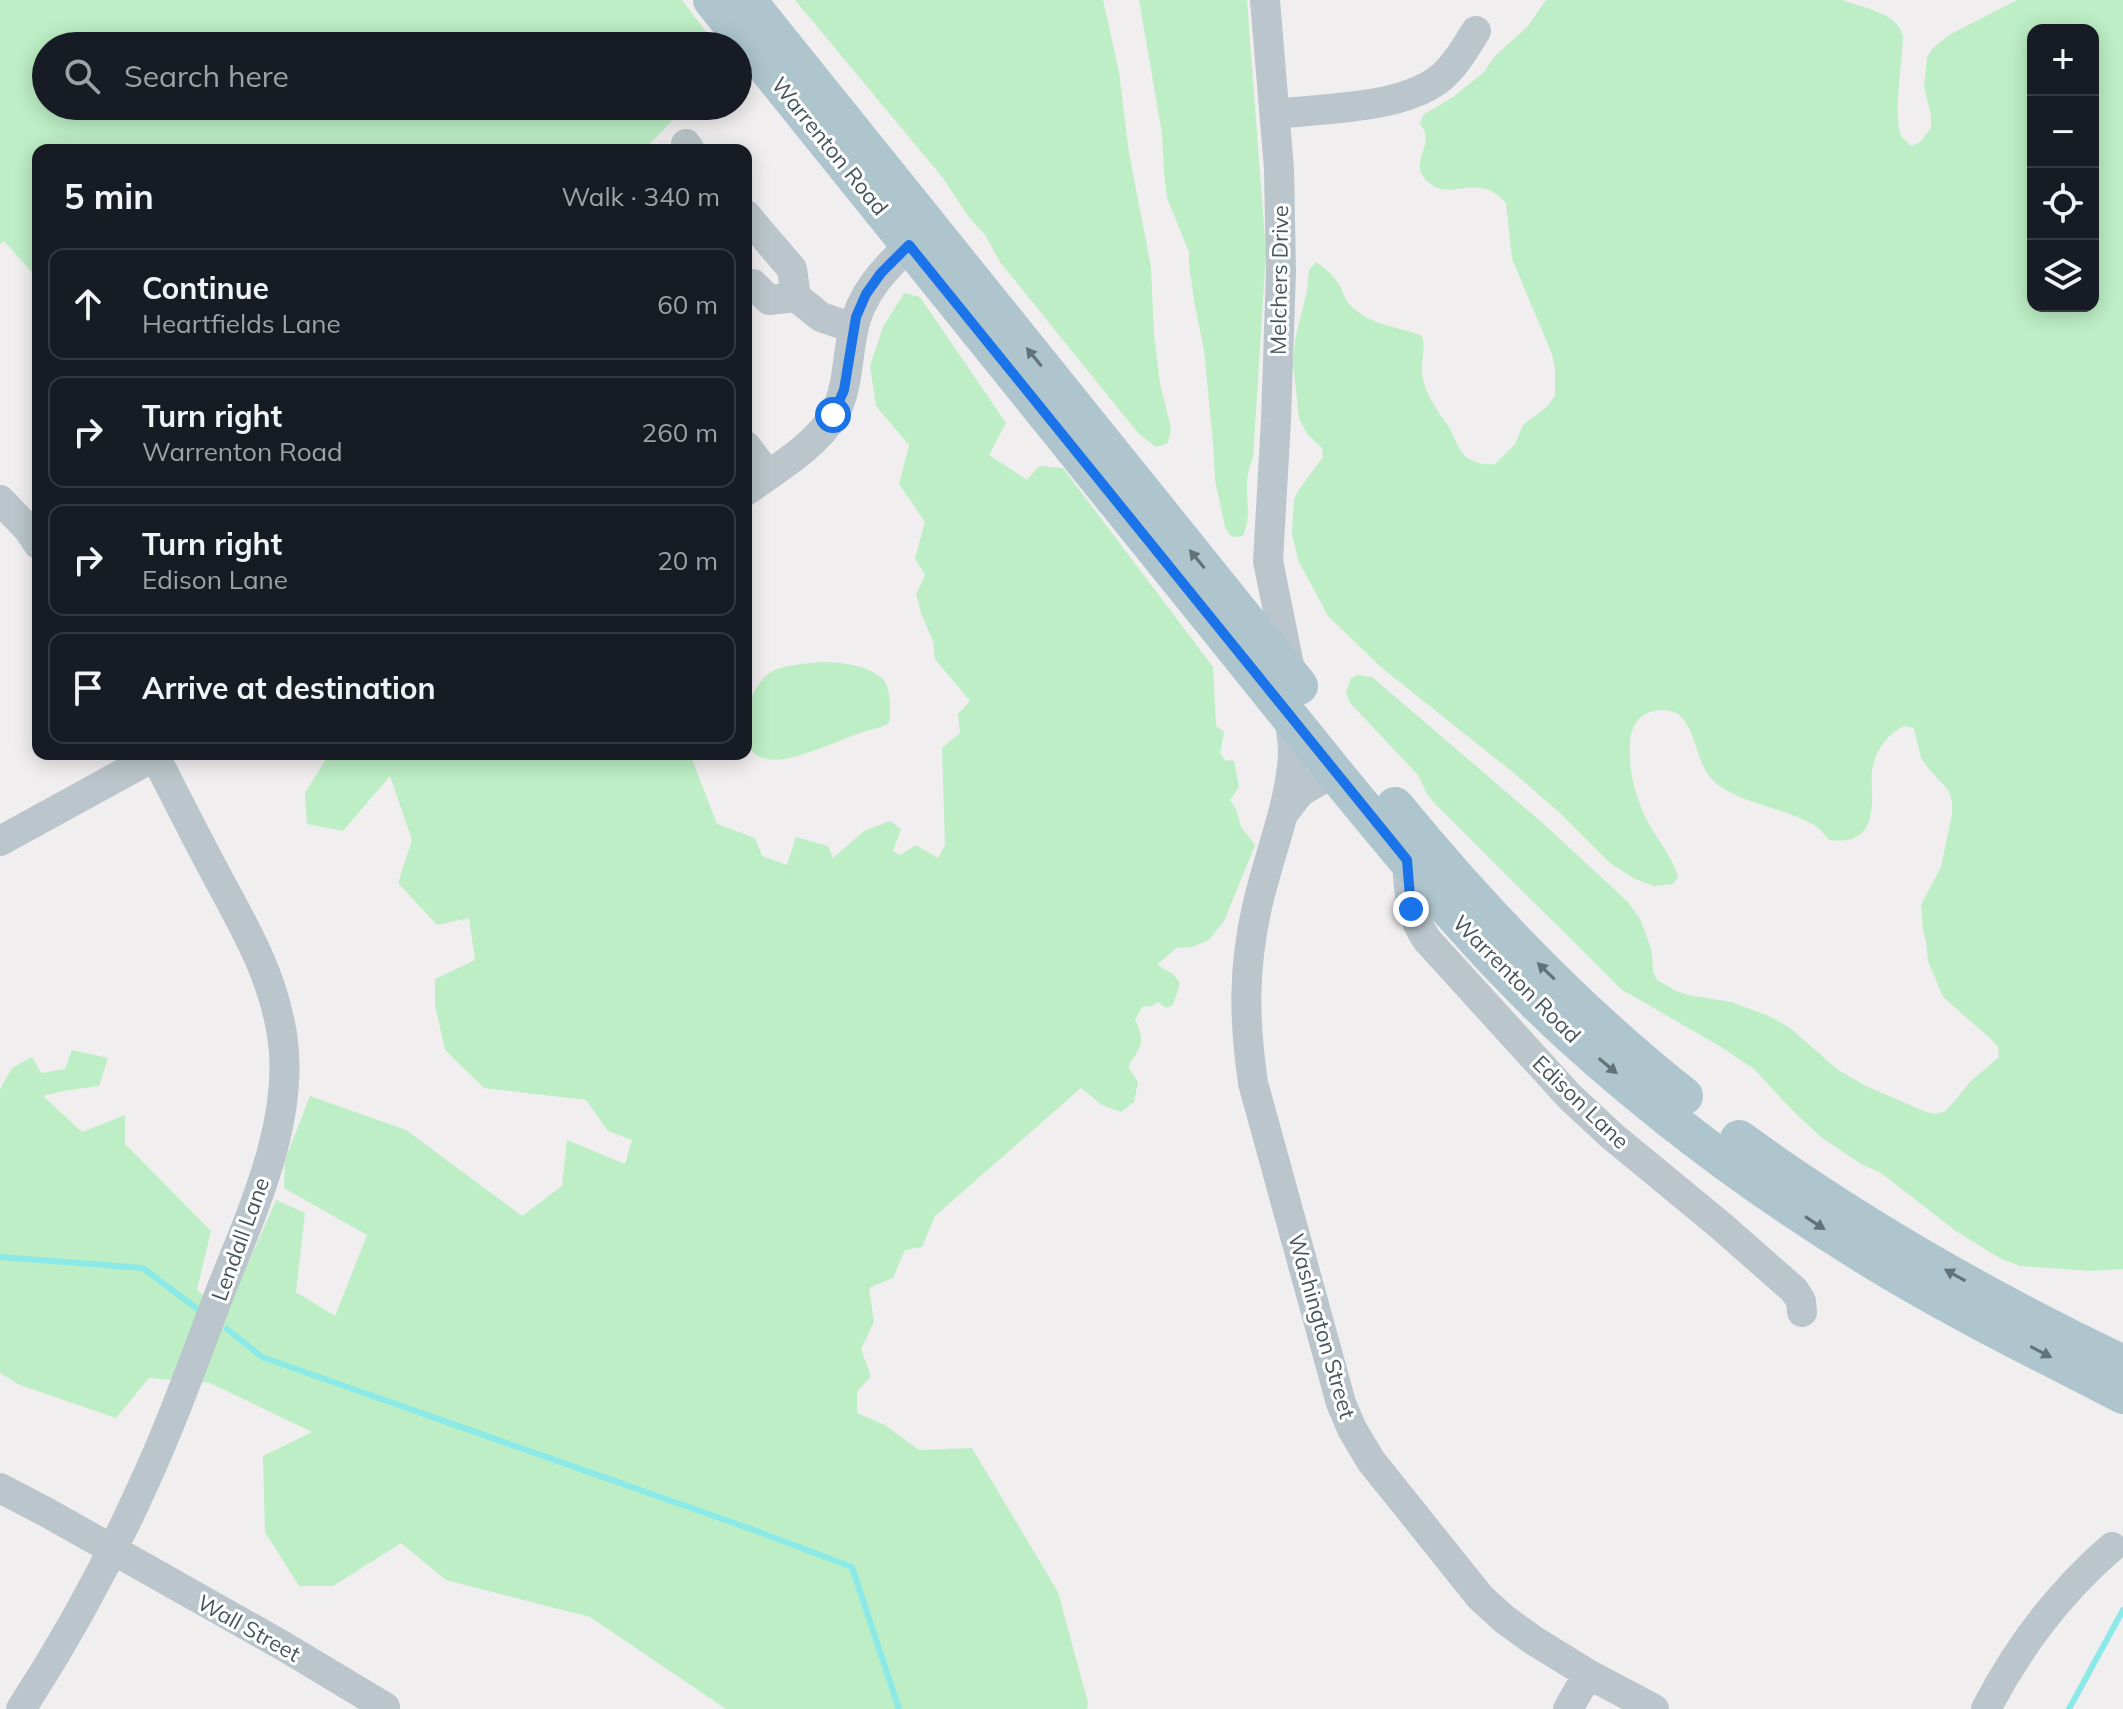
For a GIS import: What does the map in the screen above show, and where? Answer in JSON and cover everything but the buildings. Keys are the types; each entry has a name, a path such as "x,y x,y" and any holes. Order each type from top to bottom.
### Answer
{"main road":[{"name":"Warrenton Road","path":"712,0 738,32"},
{"name":"Warrenton Road","path":"747,0 1410,824 1504,928 1583,1007 1665,1081 1747,1145 1839,1208 1967,1282 2123,1364"},
{"name":"Warrenton Road","path":"752,50 1407,860 1471,934 1572,1036 1671,1118 1777,1199 1895,1274 2123,1395"}],"street":[{"name":"Melchers Drive","path":"1265,0 1276,114 1281,271 1268,561 1291,677"},
{"path":"1276,114 1403,97 1438,80 1448,71 1476,31"},
{"path":"752,226 792,269 796,297 821,317 853,328"},
{"path":"757,483 814,440 833,415 844,390 853,328 866,294 881,273 909,245"},
{"path":"753,284 769,300 796,297"},
{"path":"0,500 32,535"},
{"name":"Melchers Drive","path":"1235,606 1255,589 1268,561"},
{"name":"Washington Street","path":"1289,717 1293,752 1283,814 1257,908 1247,963 1247,1040 1253,1083 1341,1403 1371,1461 1480,1597 1523,1633 1588,1674 1654,1709"},
{"path":"0,841 146,760"},
{"name":"Lendall Lane","path":"21,1709 88,1598 142,1489 258,1196 275,1136 284,1075 283,1037 275,998 262,960 158,760"},
{"name":"Washington Street","path":"1283,814 1300,792 1334,772"},
{"name":"Edison Lane","path":"1407,860 1411,909 1427,940 1570,1097 1794,1290 1801,1301 1802,1312"},
{"name":"Wall Street","path":"0,1488 285,1647 385,1707"},
{"path":"1986,1709 2047,1613 2112,1547"},
{"path":"1568,1709 1588,1674"}],"green space":[{"path":"0,0 682,0 706,32 32,32 32,120 673,120 650,144 32,144 32,272 4,241 0,244"},
{"path":"795,0 1103,0 1119,72 1129,153 1151,267 1160,384 1171,428 1168,443 1156,447 1138,433 1000,262 985,235 968,216 943,178"},
{"path":"1139,0 1247,0 1266,253 1253,458 1247,479 1248,517 1243,536 1232,537 1225,527 1215,480 1204,350 1189,252 1167,198 1162,133"},
{"path":"1546,0 1842,0 1887,16 1900,28 1903,36 1899,129 1902,137 1912,146 1920,142 1931,128 1924,87 1927,57 1949,35 2017,0 2123,0 2123,1269 2091,1271 2021,1266 2001,1259 1956,1231 1881,1173 1861,1164 1821,1137 1754,1069 1621,989 1436,805 1418,775 1350,703 1346,693 1351,678 1357,675 1372,677 1547,827 1628,902 1645,932 1657,980 1676,991 1731,1002 1769,1016 1790,1028 1838,1070 1866,1086 1935,1114 1946,1111 1971,1081 1999,1057 1998,1047 1991,1039 1943,997 1928,961 1921,905 1941,867 1952,802 1949,791 1921,758 1914,728 1904,726 1898,729 1883,744 1872,772 1869,821 1860,834 1842,841 1829,840 1806,821 1738,796 1717,784 1704,768 1690,730 1679,715 1665,710 1645,714 1631,736 1632,778 1643,812 1678,877 1673,884 1654,886 1633,878 1610,863 1515,774 1382,668 1328,616 1298,560 1292,533 1294,500 1323,457 1322,448 1308,435 1299,419 1293,362 1309,270 1316,262 1334,277 1347,301 1359,313 1376,322 1422,336 1422,373 1426,389 1460,450 1472,460 1495,464 1515,444 1523,425 1548,406 1555,395 1552,354 1512,259 1506,203 1485,189 1438,188 1429,183 1420,168 1426,139 1420,124 1423,115 1453,97 1484,72 1495,56 1527,27"},
{"path":"904,293 920,297 1006,423 989,455 1027,480 1039,466 1063,468 1213,667 1216,726 1224,732 1220,753 1225,760 1234,761 1239,787 1230,800 1241,827 1255,845 1224,921 1209,940 1192,947 1176,948 1157,965 1173,974 1180,983 1173,1005 1166,1008 1158,1002 1142,1007 1135,1020 1141,1040 1128,1067 1138,1082 1134,1102 1121,1112 1102,1105 1081,1088 935,1216 922,1247 905,1250 893,1278 869,1288 874,1322 861,1349 871,1376 857,1392 857,1413 885,1425 919,1450 972,1448 1058,1592 1088,1703 1087,1709 726,1709 590,1617 446,1580 401,1543 333,1586 299,1586 265,1532 263,1456 312,1432 210,1383 149,1378 116,1418 20,1385 0,1373 0,1089 12,1068 32,1057 41,1073 65,1069 72,1050 108,1058 99,1086 43,1096 82,1132 125,1115 125,1144 211,1231 197,1290 226,1314 276,1200 305,1213 296,1292 335,1316 367,1235 284,1188 285,1160 310,1096 406,1130 522,1216 562,1186 567,1140 625,1164 632,1140 608,1131 586,1100 484,1088 445,1050 435,1005 435,979 475,960 469,918 437,925 398,883 412,840 390,776 343,831 307,824 305,793 325,760 692,760 717,824 755,838 762,856 787,865 796,837 828,846 833,858 864,831 890,821 901,829 893,851 900,855 916,845 938,858 945,845 942,748 960,733 958,714 970,701 935,659 933,641 916,594 925,575 915,558 925,522 899,484 909,445 876,406 870,366 883,327"},
{"path":"821,662 845,664 877,674 886,683 889,694 889,723 791,758 775,760 755,754 752,751 753,694 768,674 794,665"}],"waterway":[{"path":"0,1257 143,1268 196,1308"},
{"path":"227,1329 262,1357 852,1567 899,1709"},
{"path":"2069,1709 2123,1610"}],"route":[{"path":"833,415 844,390 852,332 866,294 881,273 909,245 1407,860 1411,909"}]}
